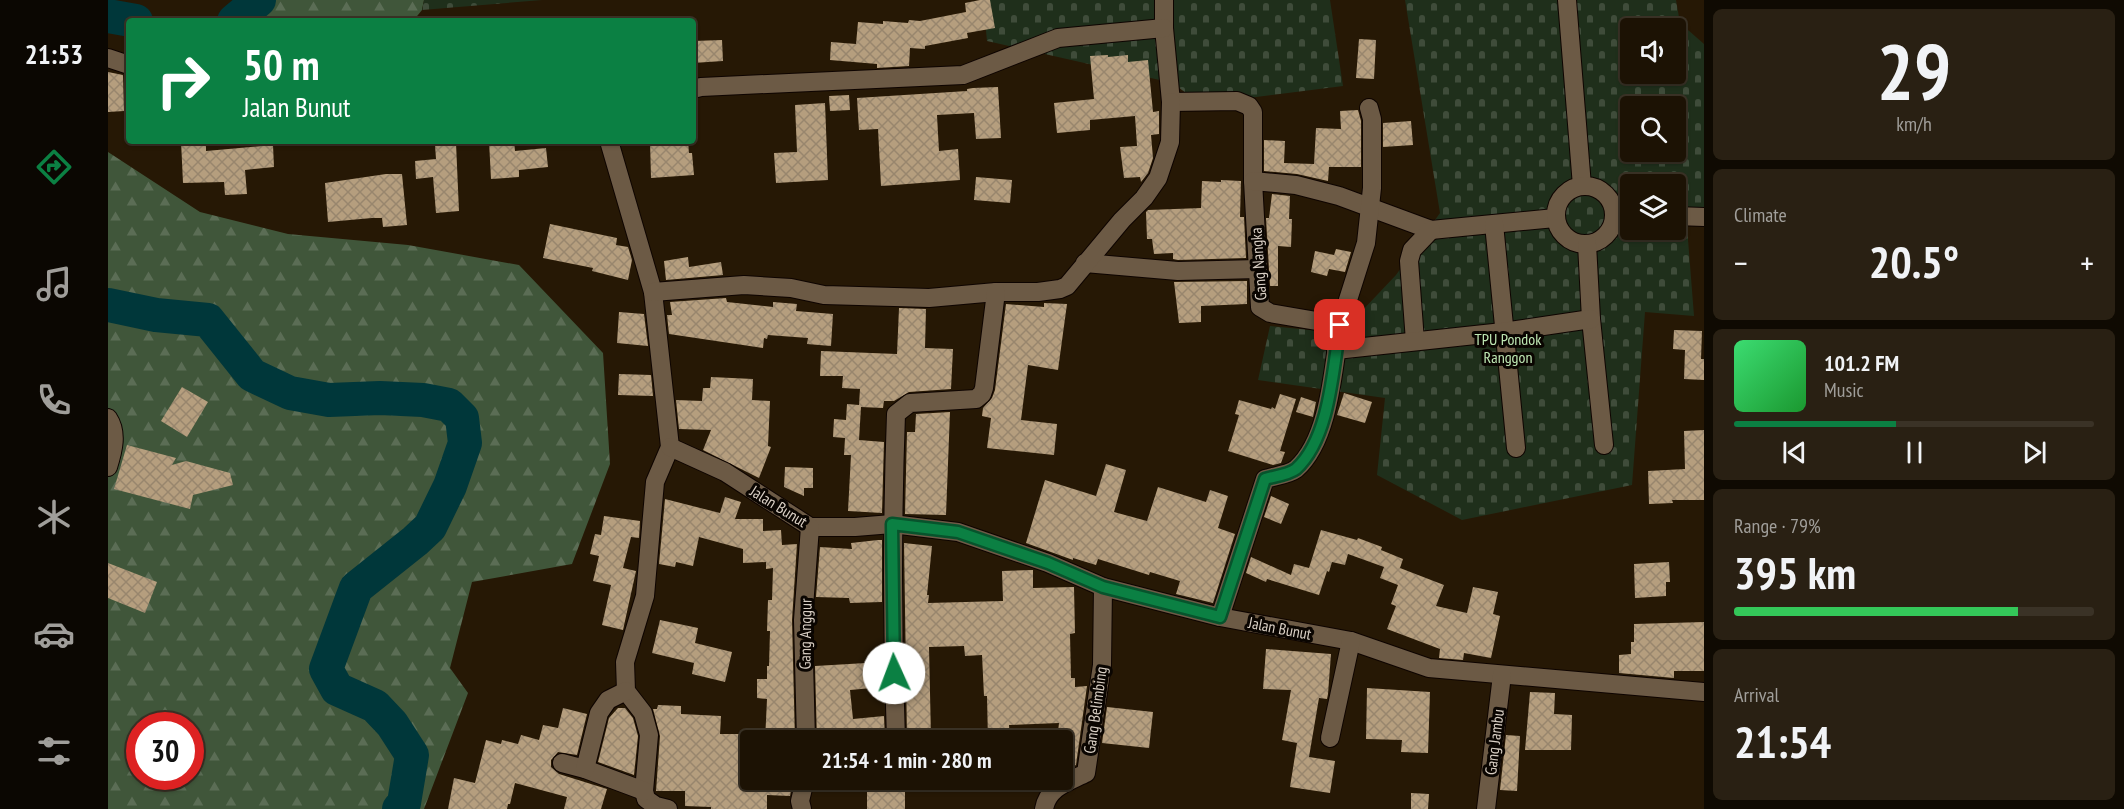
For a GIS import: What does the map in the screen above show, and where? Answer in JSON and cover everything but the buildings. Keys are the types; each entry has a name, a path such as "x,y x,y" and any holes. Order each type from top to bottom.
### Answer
{"street":[{"path":"653,292 744,285 791,288 824,295 929,298 996,292 1038,292 1067,286 1084,263 1144,198 1158,178 1170,142 1171,102 1164,28 1164,0"},
{"path":"1568,0 1582,186"},
{"path":"696,88 963,75 1058,38 1164,28"},
{"path":"108,58 126,64"},
{"name":"Gang Nangka","path":"1171,102 1237,101 1249,106 1253,112 1253,181 1260,307 1264,311 1340,325"},
{"path":"1220,617 1265,479 1295,470 1309,452 1327,410 1340,325 1366,243 1372,153 1372,119 1369,108"},
{"path":"610,144 653,292 670,447 655,482 645,596 625,662 626,692 643,713 649,735 644,791 646,799 656,806 668,809"},
{"path":"1253,181 1296,185 1339,196 1431,230 1556,218"},
{"path":"1620,212 1598,189 1582,186 1567,191 1558,203 1556,218 1559,229 1566,238 1576,243 1587,244 1601,239 1620,218"},
{"path":"1686,216 1704,217"},
{"path":"1494,224 1516,448"},
{"path":"1415,341 1409,261 1412,250 1431,230"},
{"path":"1587,244 1591,320 1604,445"},
{"path":"1084,263 1178,271 1258,268"},
{"path":"896,730 892,627 892,524 896,414 910,403 976,399 982,394 996,292"},
{"path":"1336,350 1591,320"},
{"path":"108,418 111,421 115,446 108,467"},
{"name":"Jalan Bunut","path":"670,447 724,472 810,527 892,524 958,532 1048,563 1103,587 1220,617 1351,641 1429,668 1704,692"},
{"name":"Gang Anggur","path":"806,730 803,620 810,527"},
{"name":"Gang Belimbing","path":"1044,809 1045,800 1053,789 1086,773 1102,665 1103,587"},
{"path":"1330,738 1351,641"},
{"name":"Gang Jambu","path":"1486,809 1502,675"},
{"path":"585,769 599,713 608,700 626,692"},
{"path":"562,763 644,791"},
{"path":"802,790 800,801 802,809"}],"green space":[{"path":"249,0 424,0 422,10 415,18 231,18"},
{"path":"424,0 542,0 422,10"},
{"path":"983,0 1330,0 1343,86 1200,104 1173,83 987,41"},
{"name":"TPU Pondok Ranggon","path":"1405,0 1676,0 1679,18 1620,18 1620,84 1686,84 1686,28 1704,44 1704,210 1686,214 1694,316 1645,312 1632,485 1462,520 1377,475 1385,398 1258,380 1270,326 1341,333 1396,275 1440,213"},
{"path":"108,152 200,212 288,234 408,245 519,265 603,353 610,464 572,564 472,582 450,668 468,693 424,809 108,809"}],"waterway":[{"path":"238,18 259,0"},
{"path":"108,16 126,19"},
{"path":"108,305 156,315 208,320 252,375 290,393 329,400 380,398 423,400 449,405 462,418 465,443 450,486 430,527 356,588 326,669 337,689 375,706 392,724 412,755 404,803 399,809"}],"route":[{"path":"894,673 892,524 958,532 1048,563 1103,587 1220,617 1265,479 1295,470 1309,452 1318,434 1327,410 1340,325"}]}
